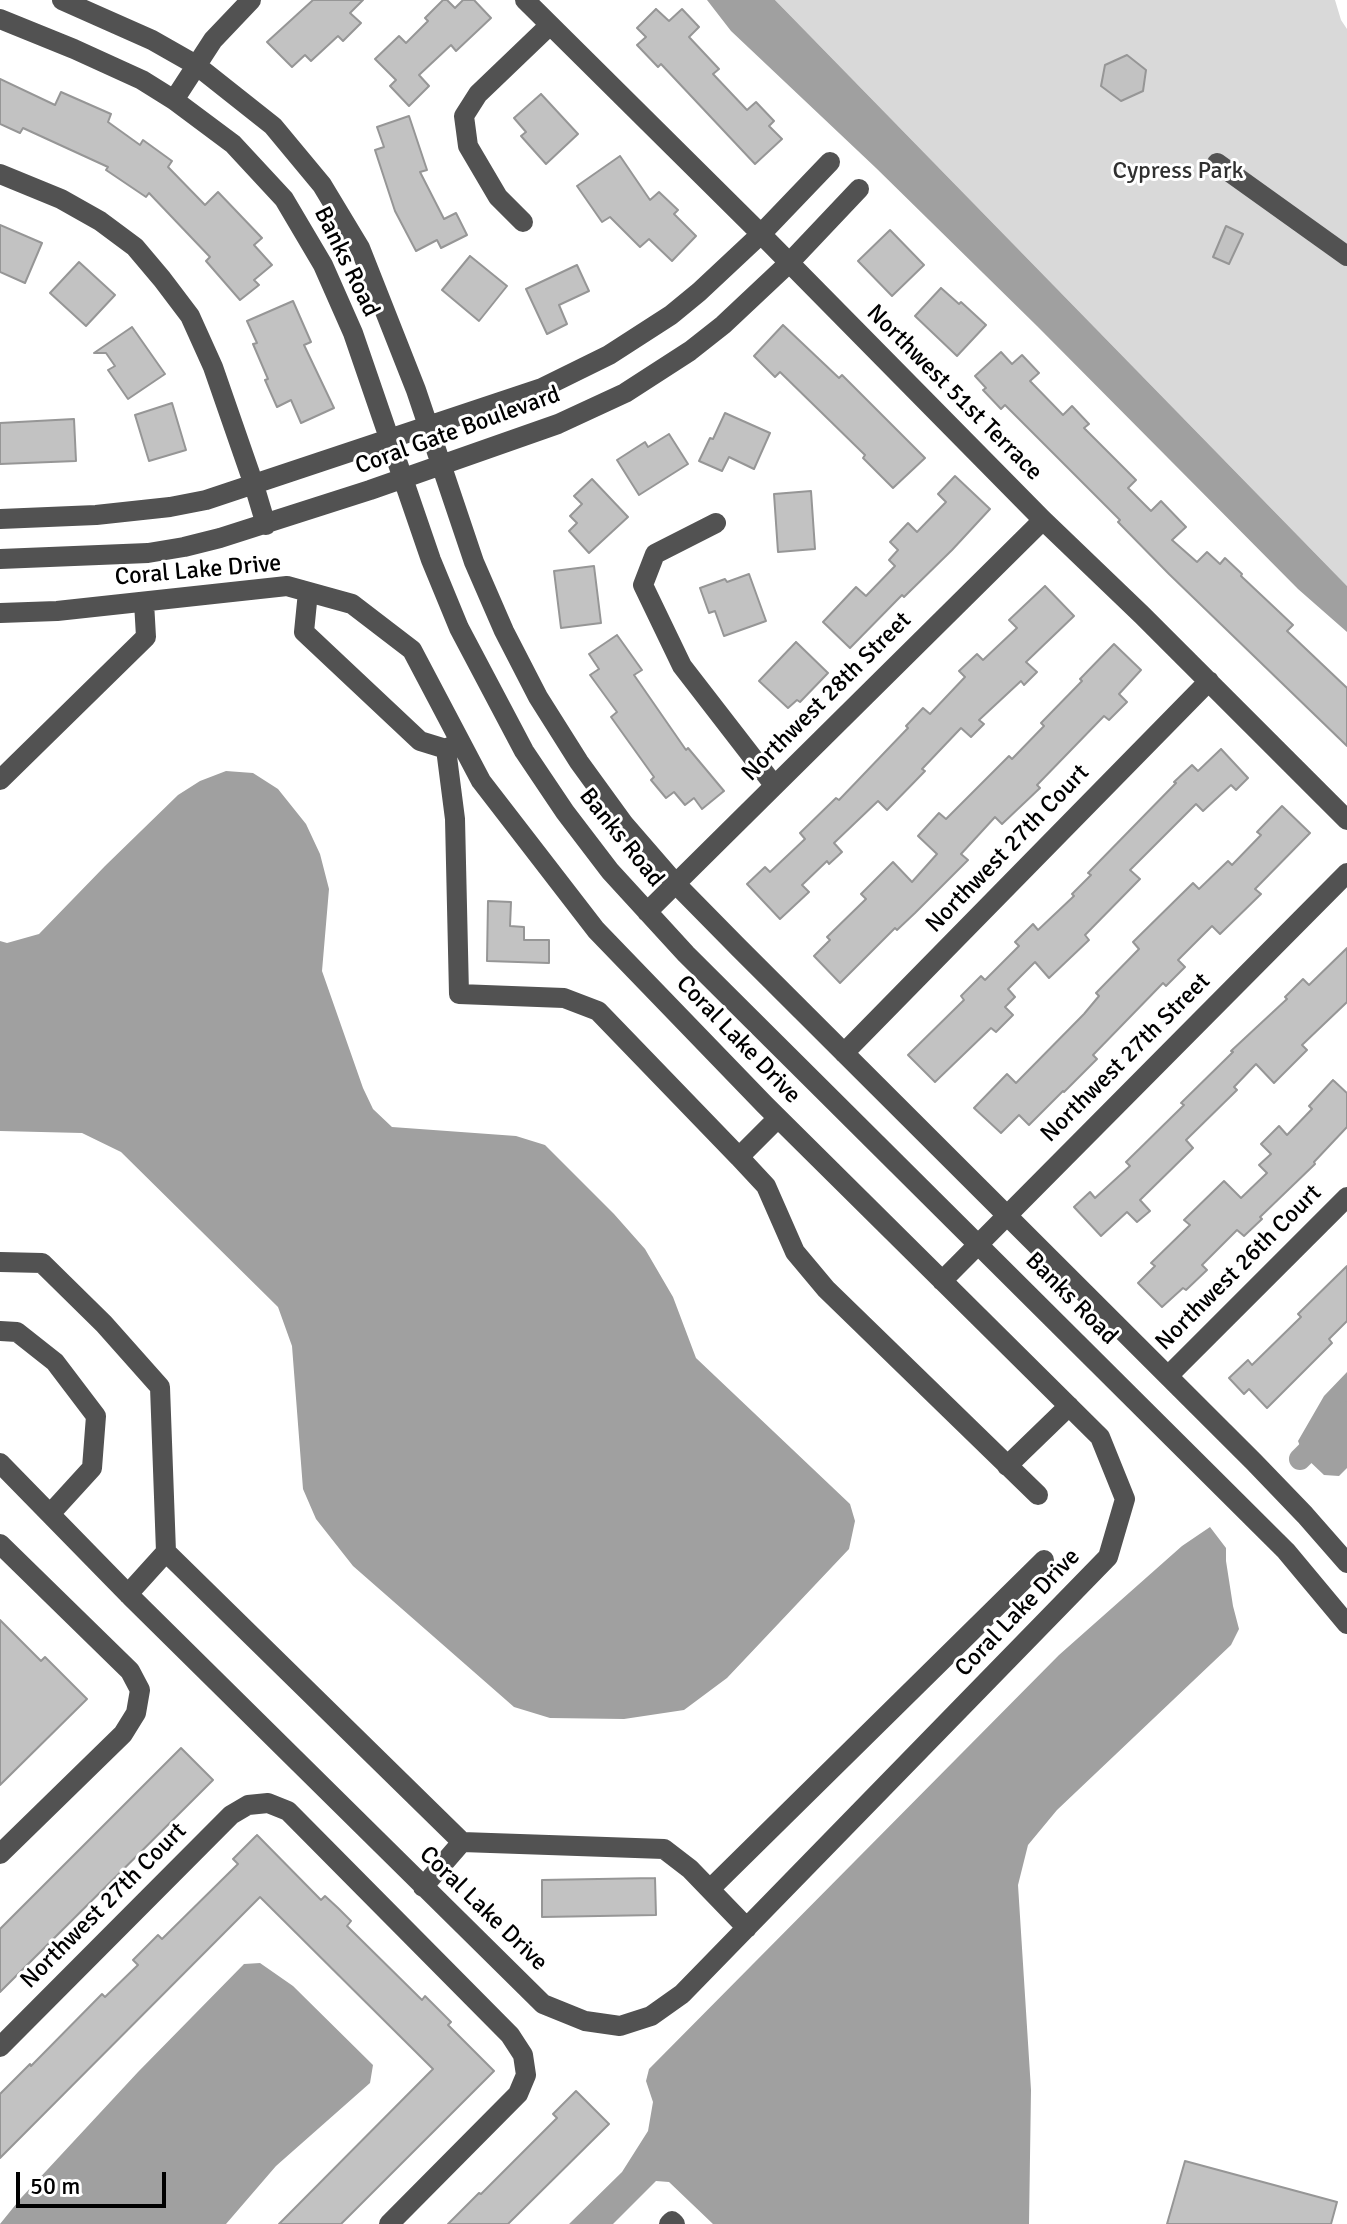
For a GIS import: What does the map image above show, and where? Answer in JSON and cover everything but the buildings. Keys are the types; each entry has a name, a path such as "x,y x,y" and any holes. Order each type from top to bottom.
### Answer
{"street":[{"name":"Banks Road","path":"62,0 152,40 196,65 273,126 322,185 360,248 411,375 474,562 504,631 538,697 579,762 624,824 676,884 1168,1376 1346,1560"},
{"path":"174,100 213,40 251,0"},
{"name":"Northwest 51st Terrace","path":"525,0 1347,820"},
{"name":"Banks Road","path":"0,19 142,80 174,100 233,144 284,199 323,265 353,333 431,560 459,628 524,751 583,836 610,871 686,954 1286,1551 1347,1624"},
{"path":"523,222 498,197 468,146 464,116 478,94 550,25"},
{"name":"Coral Gate Boulevard","path":"0,519 96,515 206,500 542,388 609,355 671,315 761,234 830,162"},
{"path":"1217,163 1347,256"},
{"path":"0,174 61,199 100,221 135,247 162,279 190,316 213,367 266,525"},
{"name":"Coral Gate Boulevard","path":"0,559 148,553 184,547 266,525 558,424 625,393 690,351 723,325 789,263 859,189"},
{"name":"Northwest 28th Street","path":"647,912 1043,520"},
{"path":"716,523 655,554 643,585 682,666 774,785"},
{"name":"Coral Lake Drive","path":"0,613 57,611 287,586 352,604 412,650 453,746 596,930 778,1118 1100,1437 1125,1499 1108,1557 682,1994 651,2016 620,2026 585,2021 543,2004 128,1594 0,1463"},
{"path":"308,592 304,632 420,741 453,746 459,994 564,998 598,1011 766,1186 795,1252 826,1289 1038,1495"},
{"path":"2,774 146,637 144,602"},
{"name":"Northwest 27th Court","path":"844,1053 1209,681"},
{"name":"Northwest 27th Street","path":"942,1281 1347,873"},
{"path":"739,1157 778,1118"},
{"name":"Northwest 26th Court","path":"1168,1376 1347,1197"},
{"path":"0,1262 42,1263 104,1324 160,1387 166,1552 462,1842 664,1849 690,1869 747,1928"},
{"path":"0,1331 17,1332 55,1362 96,1416 92,1468 50,1514"},
{"path":"1007,1466 1069,1406"},
{"path":"0,1544 130,1671 140,1690 136,1713 123,1734 0,1854"},
{"path":"128,1594 166,1552"},
{"path":"710,1889 1044,1560"},
{"name":"Northwest 27th Court","path":"0,2047 231,1815 248,1805 268,1803 288,1811 510,2035 523,2055 526,2075 518,2094 389,2224"},
{"path":"423,1887 462,1842"}],"green space":[{"name":"Cypress Park","path":"775,0 1335,0 1347,29 1347,586"}],"shaded area":[{"path":"707,0 775,0 1347,586 1347,632 1298,589 1037,326 731,31"},
{"path":"226,771 253,773 278,789 306,824 320,854 329,889 322,971 373,1109 392,1127 516,1136 545,1145 645,1249 673,1297 696,1358 850,1504 855,1521 849,1549 727,1678 684,1710 624,1719 550,1718 514,1707 353,1566 316,1519 303,1489 292,1346 278,1307 121,1152 82,1133 0,1131 0,941 7,943 39,934 178,795 200,781"},
{"path":"1347,1372 1347,1468 1339,1476 1324,1475 1304,1456 1298,1441 1324,1396"},
{"path":"1210,1527 1226,1548 1239,1629 1231,1645 1057,1810 1028,1845 1018,1885 1031,2090 1029,2224 713,2224 669,2182 656,2181 613,2224 569,2224 622,2172 648,2131 653,2102 646,2081 649,2069 1059,1655 1182,1546"},
{"path":"260,1963 293,1986 373,2065 370,2083 276,2166 226,2224 0,2224 138,2072 244,1964"}],"waterway":[{"path":"1300,1459 1347,1412"}]}
